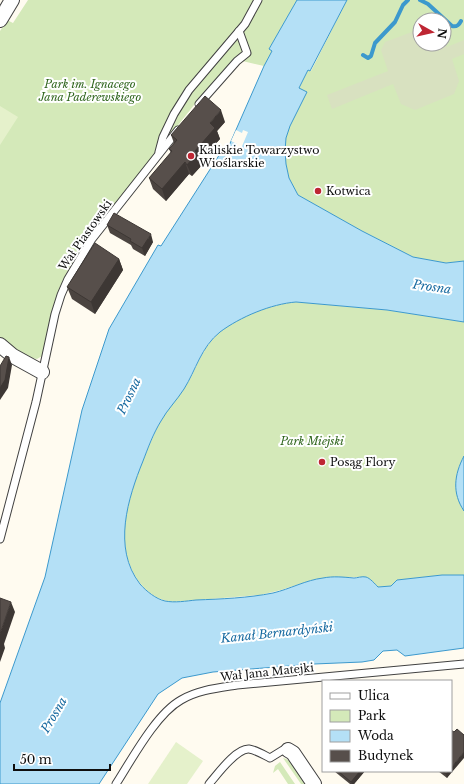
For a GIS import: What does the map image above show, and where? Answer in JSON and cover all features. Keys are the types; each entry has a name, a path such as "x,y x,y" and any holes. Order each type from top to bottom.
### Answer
{"street":[{"path":"0,20 12,0"},
{"path":"0,345 13,356 42,372"},
{"path":"288,750 292,753 314,784"}],"lane":[{"path":"158,156 163,137 174,114 189,90 245,24 258,0"},
{"path":"196,108 237,61 247,53 239,31"},
{"name":"Wał Piastowski","path":"0,538 36,402 55,314 68,278 92,239 182,126"},
{"name":"Wał Jana Matejki","path":"116,784 147,736 165,713 180,700 190,695 237,685 464,664"},
{"path":"209,784 233,757 244,750 250,749 270,758 283,750 288,750"}],"green space":[{"name":"Park im. Ignacego Jana Paderewskiego","path":"28,0 297,0 269,49 272,51 264,66 234,59 194,105 87,242 65,276 57,295 42,356 37,359 26,357 0,339 0,31 7,20 13,23"},
{"path":"347,0 464,0 464,261 446,263 413,257 362,231 298,195 289,178 286,164 286,138 299,88 308,70 311,71"},
{"path":"412,32 412,52 452,52 452,45 464,40 464,54 452,59 459,81 454,94 415,110 401,104 393,84 332,109 327,95 388,71 381,50 385,42"},
{"path":"0,106 18,117 0,145"},
{"name":"Park Miejski","path":"296,302 387,310 464,322 464,575 442,575 397,580 391,586 378,587 366,577 331,577 312,580 260,595 174,602 158,598 148,592 137,579 130,565 126,550 125,535 126,520 133,489 143,460 156,430 166,413 184,389 207,346 219,333 226,327 255,312 276,305"},
{"path":"176,742 203,761 187,784 148,784"},
{"path":"283,758 290,761 306,784 301,784"},
{"path":"280,762 295,784 288,784 278,769 273,773 275,766"}],"water":[{"path":"297,0 347,0 310,71 308,70 299,88 307,92 290,126 286,138 285,151 289,178 298,195 362,231 413,257 446,263 464,261 464,322 387,310 296,302 266,308 246,316 228,326 213,338 203,352 184,389 163,417 153,436 137,475 128,507 125,523 127,555 131,570 142,587 158,598 173,602 264,595 317,579 331,577 366,577 378,587 391,586 397,580 442,575 464,575 464,648 405,656 397,650 383,651 374,660 362,662 314,664 213,672 182,678 158,694 99,784 0,784 0,703 45,577 82,410 109,329 158,245 161,246 225,146 228,148 272,51 269,49"},
{"path":"464,456 464,511 456,491 456,477"}],"pier":[{"path":"236,130 242,133 243,130 248,132 240,151 235,149 237,144 231,141"}],"building":[{"path":"205,96 221,110 210,123 215,128 195,151 197,153 187,165 185,162 162,189 149,178 172,151 169,149 177,140 171,135"},
{"path":"114,213 151,234 142,248 130,241 131,239 107,225"},
{"path":"95,243 119,259 91,302 67,287"},
{"path":"6,356 9,357 5,380 0,388 0,366"},
{"path":"0,598 11,602 0,634"},
{"path":"457,729 464,735 464,752 452,767 452,731 454,732"},
{"path":"339,772 359,772 351,782"}],"waterway":[{"path":"363,55 368,58 371,56 375,43 395,22 403,5 408,0"},
{"path":"420,0 428,4 452,26 458,25 461,21"}],"place":[{"name":"Kaliskie Towarzystwo Wioślarskie","path":"191,156"},
{"name":"Kotwica","path":"318,191"},
{"name":"Posąg Flory","path":"322,462"}],"water label":[{"name":"Prosna","path":"432,287"},
{"name":"Prosna","path":"129,396"},
{"name":"Kanał Bernardyński","path":"277,633"},
{"name":"Prosna","path":"54,715"}]}
